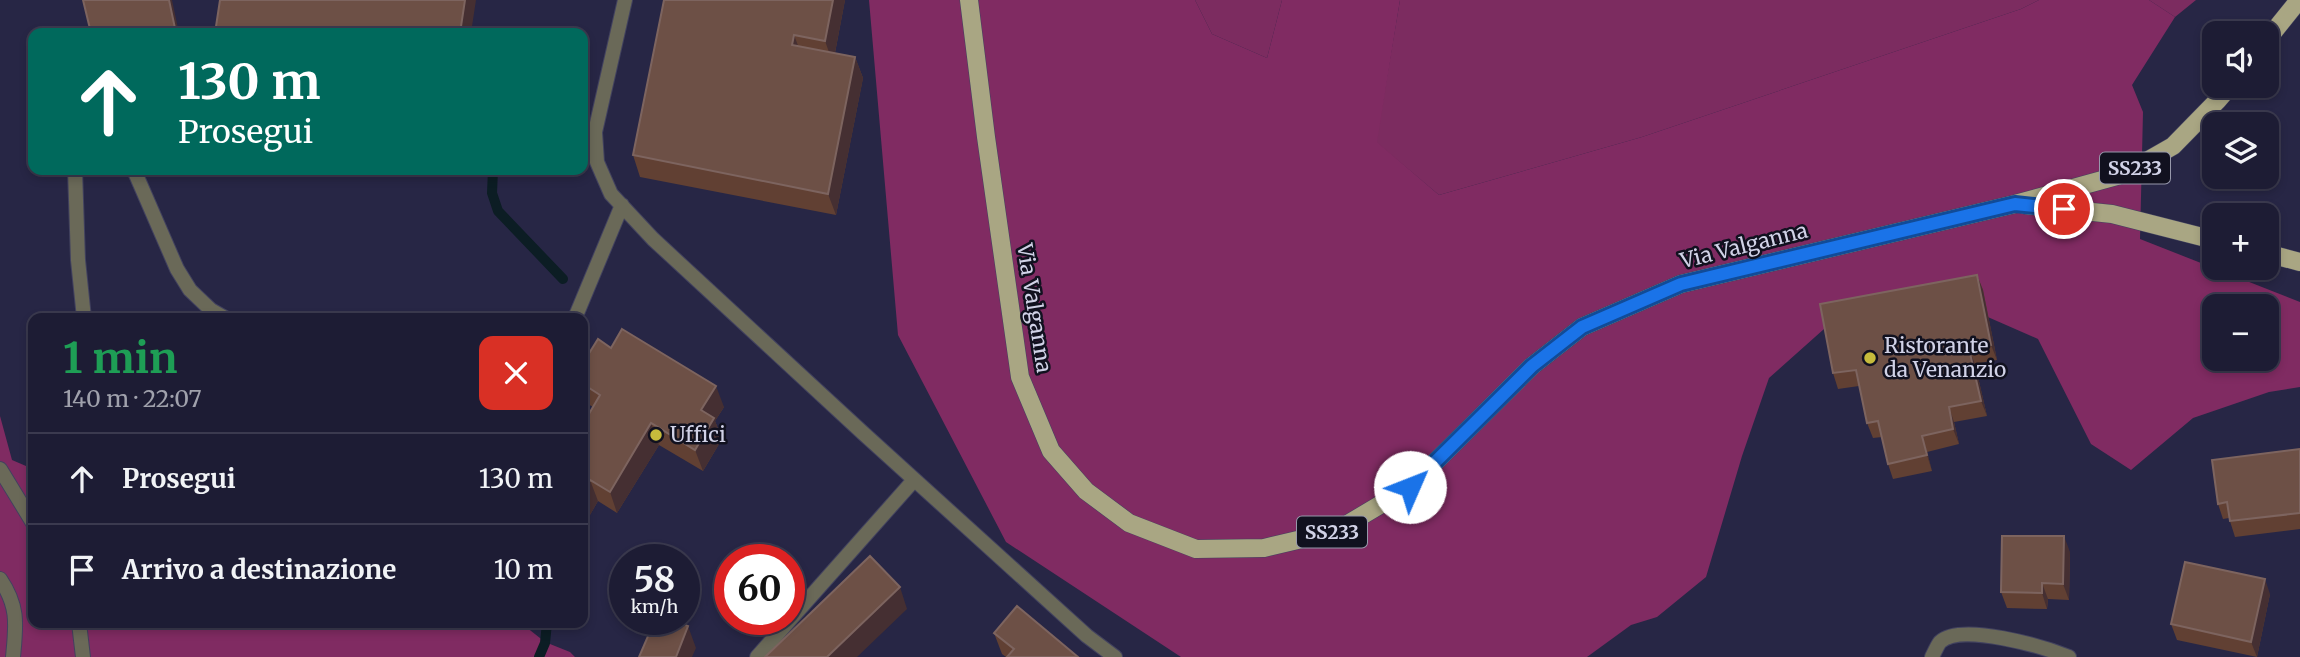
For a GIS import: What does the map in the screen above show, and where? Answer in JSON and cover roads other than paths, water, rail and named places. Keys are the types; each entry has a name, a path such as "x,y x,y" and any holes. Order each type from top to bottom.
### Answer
{"main road":[{"name":"Via Valganna","path":"969,0 1020,377 1051,451 1086,491 1129,523 1196,549 1264,548 1336,531 1410,487 1532,366 1582,327 1681,284 2015,204"},
{"path":"2279,25 2299,0"},
{"name":"SS233","path":"2015,204 2124,174 2173,146 2220,98"},
{"name":"SS233","path":"2015,204 2112,214 2202,237"},
{"path":"2279,256 2300,262"}],"street":[{"path":"625,0 595,132 597,162 611,194 653,239 914,480 1087,636 1115,657"},
{"path":"75,175 78,260 83,313"},
{"path":"136,175 177,269 190,290 216,313"},
{"path":"577,313 622,205"},
{"path":"0,469 28,515"},
{"path":"757,657 914,480"},
{"path":"0,579 12,597 17,625 13,657"},
{"path":"80,628 83,657"},
{"path":"1932,657 1939,643 1946,639 1972,635 1994,636 2069,657"}],"waterway":[{"path":"493,175 492,193 498,211 563,279"},
{"path":"539,657 545,643 546,628"}],"place":[{"name":"Ristorante da Venanzio","path":"1870,358"},
{"name":"Uffici","path":"656,435"}]}
